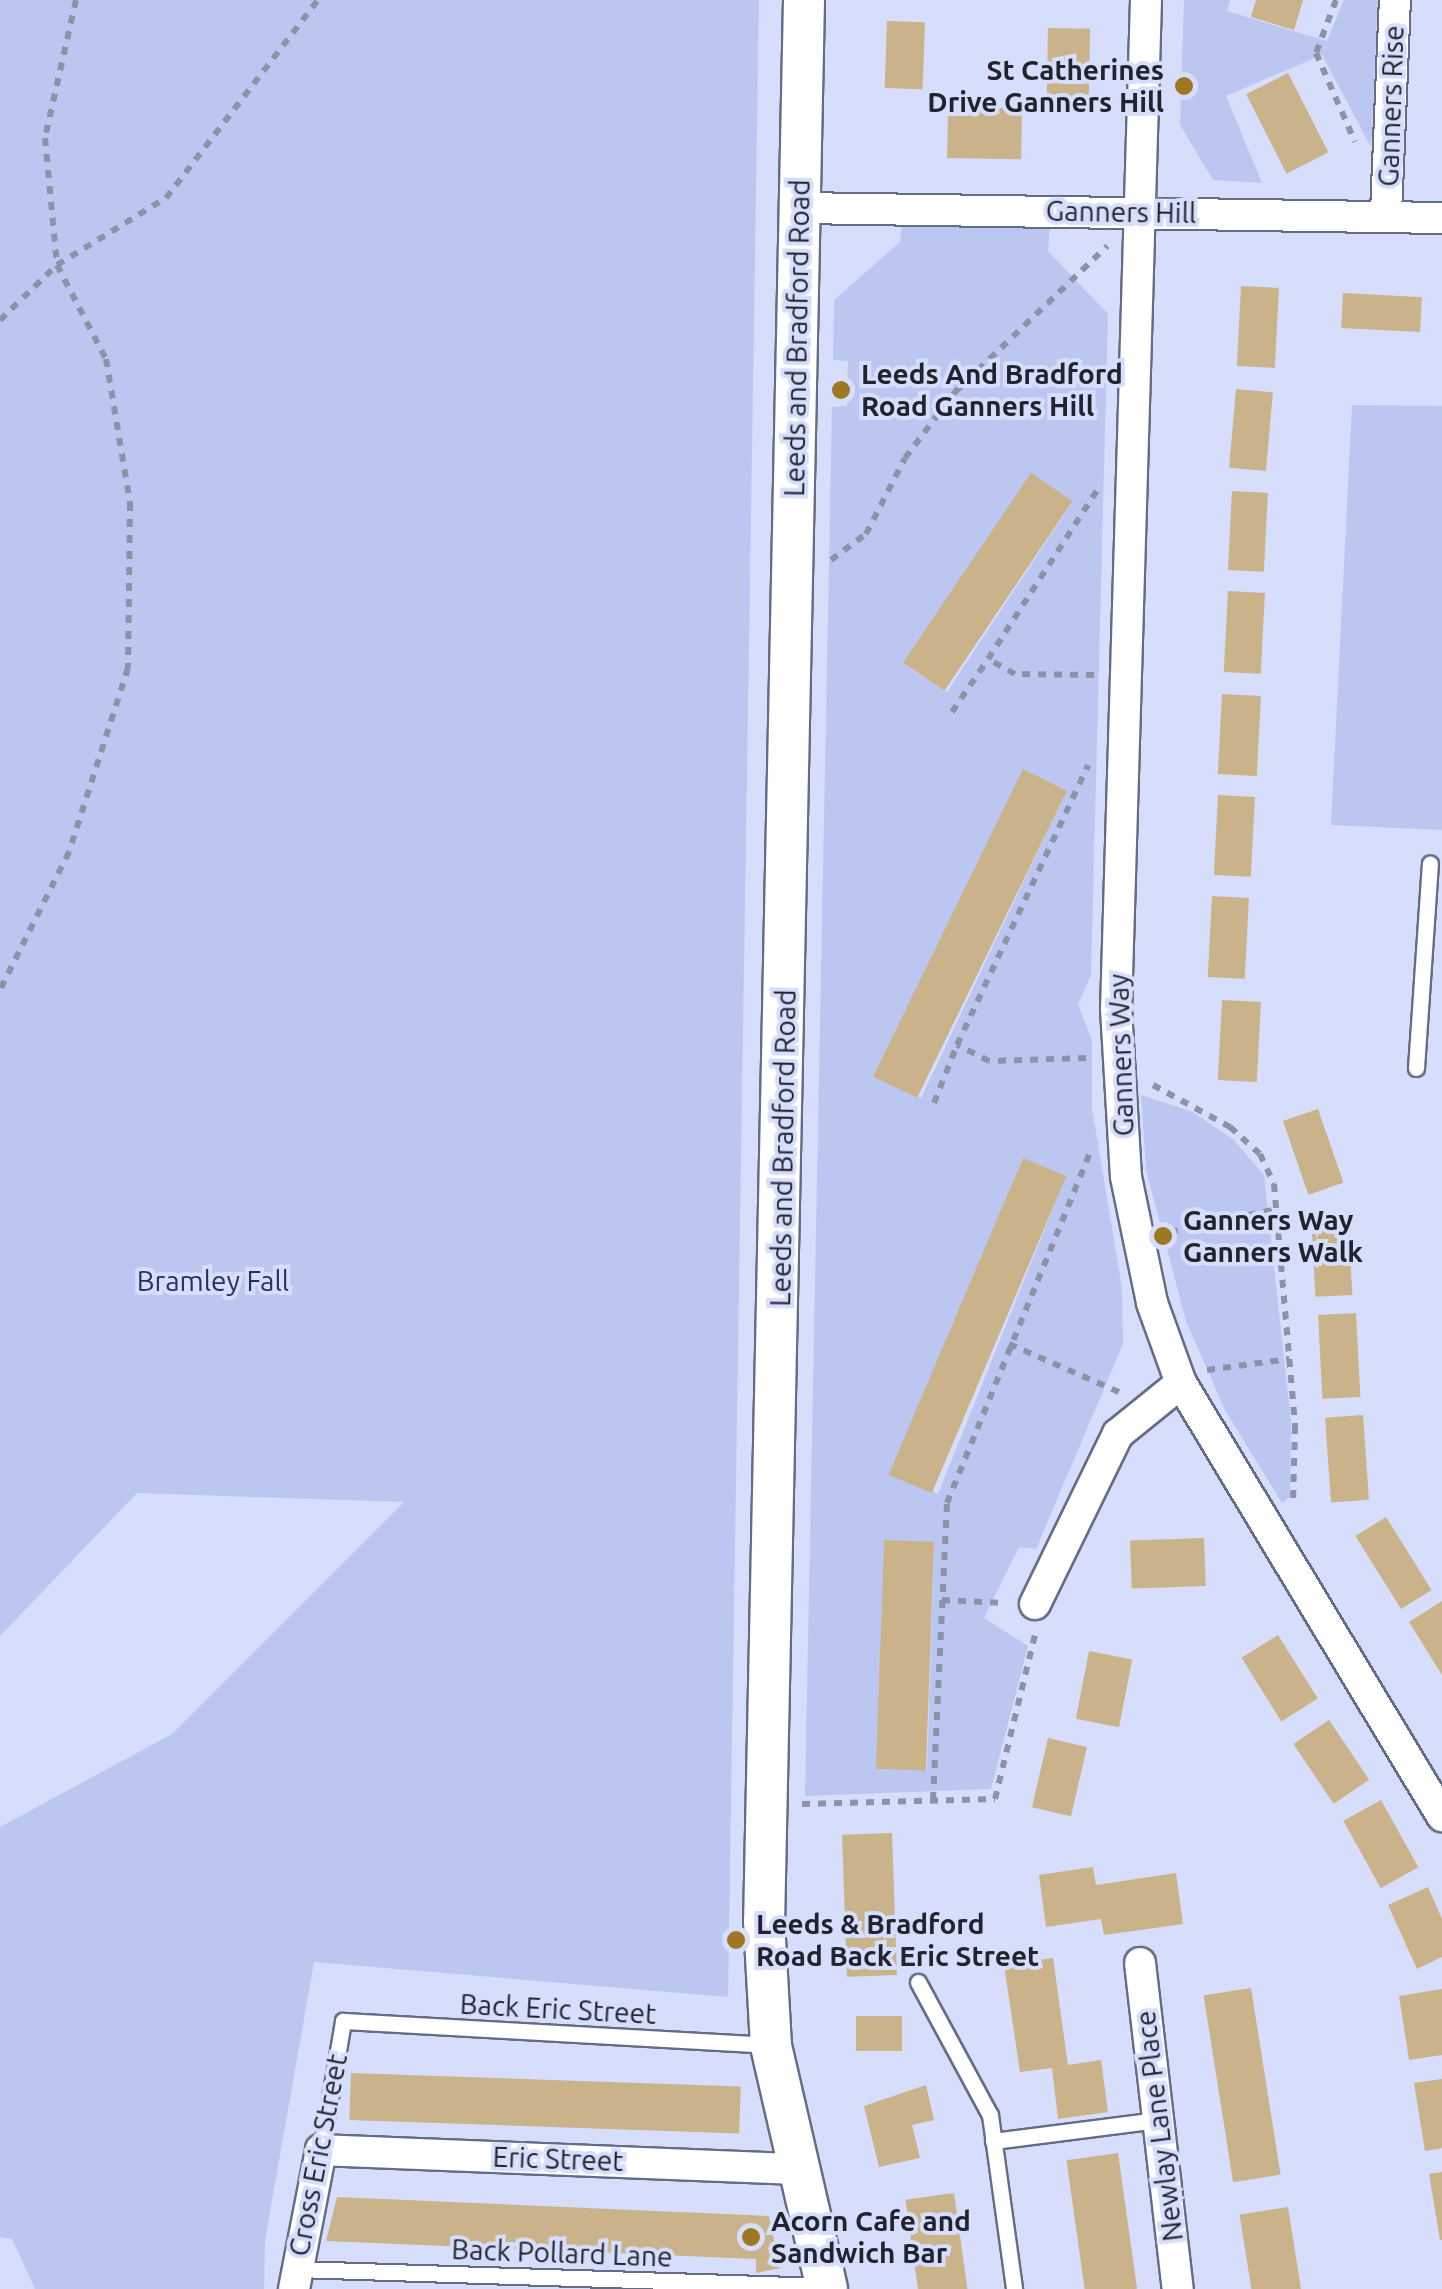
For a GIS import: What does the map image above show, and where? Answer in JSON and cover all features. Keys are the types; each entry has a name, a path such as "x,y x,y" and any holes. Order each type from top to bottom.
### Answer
{"main road":[{"name":"Leeds and Bradford Road","path":"804,0 770,1804 764,1920 771,2046 795,2169 826,2288"}],"street":[{"name":"Ganners Way","path":"1146,0 1130,675 1116,1009 1124,1144 1139,1239 1181,1382 1442,1816"},
{"name":"Ganners Rise","path":"1386,213 1395,0"},
{"name":"Ganners Hill","path":"799,208 1386,213 1442,218"},
{"path":"1035,1604 1118,1434 1181,1382"},
{"name":"Newlay Lane Place","path":"1140,1964 1178,2289"},
{"name":"Eric Street","path":"320,2150 795,2169"},
{"name":"Cross Eric Street","path":"295,2279 320,2150"}],"lane":[{"path":"1416,1068 1430,863"},
{"path":"1423,963 1442,964"},
{"path":"918,1982 990,2115 1014,2289"},
{"name":"Back Eric Street","path":"343,2021 771,2046"},
{"name":"Cross Eric Street","path":"320,2150 343,2021"},
{"path":"993,2140 1158,2120"},
{"name":"Back Pollard Lane","path":"295,2279 826,2288"}],"path":[{"path":"0,990 69,852 128,668 130,502 106,359 57,264 45,138 76,0"},
{"path":"0,320 57,264 166,198 318,0"},
{"path":"1336,0 1316,53 1363,159"},
{"path":"792,588 866,534 905,458 956,392 1139,213"},
{"path":"952,712 1109,471 1135,471"},
{"path":"988,660 1015,674 1130,675"},
{"path":"934,1102 956,1045"},
{"path":"933,1800 947,1503 1086,1149 1124,1144"},
{"path":"1139,1239 1276,1210"},
{"path":"1009,1344 1152,1406"},
{"path":"1181,1382 1214,1367 1290,1359"},
{"path":"770,1804 995,1798 1038,1626 1035,1604 942,1600"}],"green space":[{"name":"Bramley Fall","path":"0,0 759,0 728,1997 314,1962 265,2240 264,2289 35,2289 12,2239 0,2237 0,1827 172,1734 404,1502 137,1493 0,1636"},
{"path":"1184,0 1230,0 1227,11 1327,41 1344,0 1378,0 1371,147 1322,55 1226,96 1262,183 1213,180 1180,125"},
{"path":"902,221 1050,226 1048,251 1108,314 1091,975 1078,1004 1092,1040 1092,1108 1122,1288 1123,1344 1036,1549 1019,1547 984,1618 1028,1646 991,1789 805,1796 832,407 847,406 848,361 833,360 834,300 900,242","holes":["1073,501 947,692 905,665","1024,770 1067,790 921,1098 878,1078","1022,1159 1066,1176 938,1494 895,1476","884,1540 934,1542 927,1770 877,1768"]},
{"path":"1352,405 1442,406 1442,830 1331,825"},
{"path":"1141,1095 1193,1112 1234,1140 1264,1175 1291,1421 1290,1497 1282,1503 1225,1410 1186,1321 1146,1170"}],"building":[{"path":"1256,0 1303,0 1294,30 1251,17"},
{"path":"887,21 925,22 923,89 885,88"},
{"path":"1048,28 1090,29 1089,97 1047,96"},
{"path":"1288,73 1328,152 1287,174 1246,94"},
{"path":"948,107 1022,108 1021,159 947,158"},
{"path":"1241,286 1279,288 1275,368 1237,366"},
{"path":"1343,293 1422,297 1420,332 1341,328"},
{"path":"1236,389 1273,392 1266,471 1229,468"},
{"path":"1031,473 1072,501 944,691 903,663"},
{"path":"1232,491 1268,493 1264,572 1228,570"},
{"path":"1228,591 1265,593 1261,674 1224,672"},
{"path":"1222,694 1261,696 1257,776 1218,774"},
{"path":"1023,769 1067,790 917,1098 873,1076"},
{"path":"1218,795 1255,797 1251,877 1214,875"},
{"path":"1212,896 1249,898 1245,979 1208,977"},
{"path":"1222,1000 1261,1002 1257,1082 1218,1080"},
{"path":"1318,1109 1343,1183 1308,1195 1283,1121"},
{"path":"1023,1158 1066,1176 932,1493 889,1475"},
{"path":"1348,1212 1352,1295 1315,1297 1311,1214"},
{"path":"1356,1313 1360,1397 1322,1399 1318,1315"},
{"path":"1363,1415 1369,1500 1331,1502 1325,1418"},
{"path":"1386,1517 1432,1590 1401,1609 1355,1536"},
{"path":"1204,1538 1206,1586 1132,1589 1130,1541"},
{"path":"884,1540 934,1542 926,1771 876,1769"},
{"path":"1442,1601 1442,1675 1409,1622"},
{"path":"1278,1635 1318,1699 1281,1721 1242,1658"},
{"path":"1089,1651 1132,1659 1119,1727 1076,1719"},
{"path":"1329,1720 1369,1780 1334,1804 1293,1744"},
{"path":"1048,1738 1087,1747 1071,1816 1032,1807"},
{"path":"1381,1800 1418,1867 1381,1888 1343,1821"},
{"path":"892,1833 897,1975 847,1977 842,1835"},
{"path":"1093,1867 1096,1885 1176,1873 1183,1924 1104,1935 1101,1919 1046,1927 1039,1875"},
{"path":"1428,1887 1442,1919 1442,1957 1417,1969 1388,1905"},
{"path":"1053,1958 1068,2065 1101,2060 1108,2112 1058,2119 1052,2068 1020,2072 1004,1965"},
{"path":"1251,1988 1281,2175 1233,2182 1204,1996"},
{"path":"1442,1989 1442,2055 1409,2060 1399,1996"},
{"path":"856,2016 902,2016 902,2051 856,2051"},
{"path":"351,2073 741,2087 739,2134 349,2120"},
{"path":"1442,2079 1442,2148 1425,2151 1414,2083"},
{"path":"926,2085 934,2120 912,2125 920,2158 879,2167 864,2106"},
{"path":"1118,2153 1137,2289 1085,2289 1067,2160"},
{"path":"1442,2172 1442,2240 1440,2240 1429,2174"},
{"path":"954,2193 967,2289 918,2289 905,2200"},
{"path":"337,2197 769,2216 780,2268 756,2273 756,2259 326,2241"},
{"path":"1288,2207 1301,2289 1251,2289 1240,2215"}],"place":[{"name":"St Catherines Drive Ganners Hill","path":"1184,86"},
{"name":"Leeds And Bradford Road Ganners Hill","path":"841,390"},
{"name":"Ganners Way Ganners Walk","path":"1163,1236"},
{"name":"Leeds & Bradford Road Back Eric Street","path":"736,1940"},
{"name":"Acorn Cafe and Sandwich Bar","path":"751,2237"}]}
